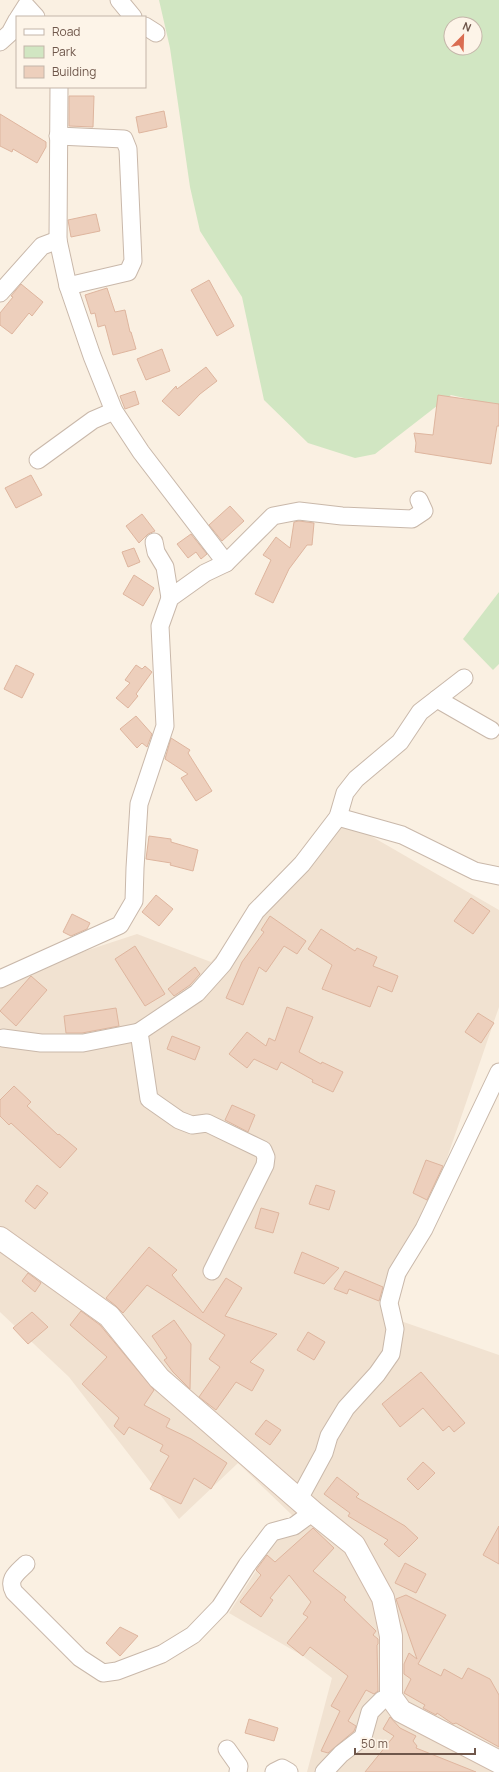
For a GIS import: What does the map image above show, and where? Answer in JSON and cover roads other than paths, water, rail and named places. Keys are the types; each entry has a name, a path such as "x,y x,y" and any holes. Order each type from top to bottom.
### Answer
{"street":[{"path":"119,0 132,16"},
{"path":"0,42 10,33 16,22"},
{"path":"59,88 58,240 68,286 92,356 114,411 141,452 226,564"},
{"path":"58,136 124,139 128,149 133,262 128,272 68,286"},
{"path":"0,293 42,246 58,240"},
{"path":"38,460 93,420 114,411"},
{"path":"170,598 205,573 226,564 273,516 299,511 342,516 412,519 424,511 419,500"},
{"path":"0,979 120,925 134,901 139,804 165,726 160,626 170,598 165,567 156,552 154,542"},
{"path":"1,1038 41,1044 83,1043 139,1032 197,993 223,964 256,911 302,864 338,817 345,793 356,779 400,742 420,712 464,678"},
{"path":"437,699 491,730"},
{"path":"338,817 402,835 475,871 499,876"},
{"path":"139,1032 149,1099 179,1120 192,1125 207,1123 263,1150 266,1157 265,1165 212,1271"},
{"path":"26,1564 11,1580 11,1585 14,1592 80,1658 103,1673 117,1671 162,1654 193,1635 220,1607 247,1565 272,1532 294,1526 306,1506 329,1436 346,1408 377,1374 391,1354 395,1329 388,1303 397,1272 424,1229 499,1072"},
{"path":"0,1238 109,1316 159,1378 306,1506 354,1545 383,1598 391,1636 391,1697 401,1711 499,1762"},
{"path":"324,1772 341,1754 363,1737 370,1712 382,1700 391,1697"},
{"path":"227,1749 239,1766 238,1772"},
{"path":"274,1772 282,1768 289,1772"}]}
